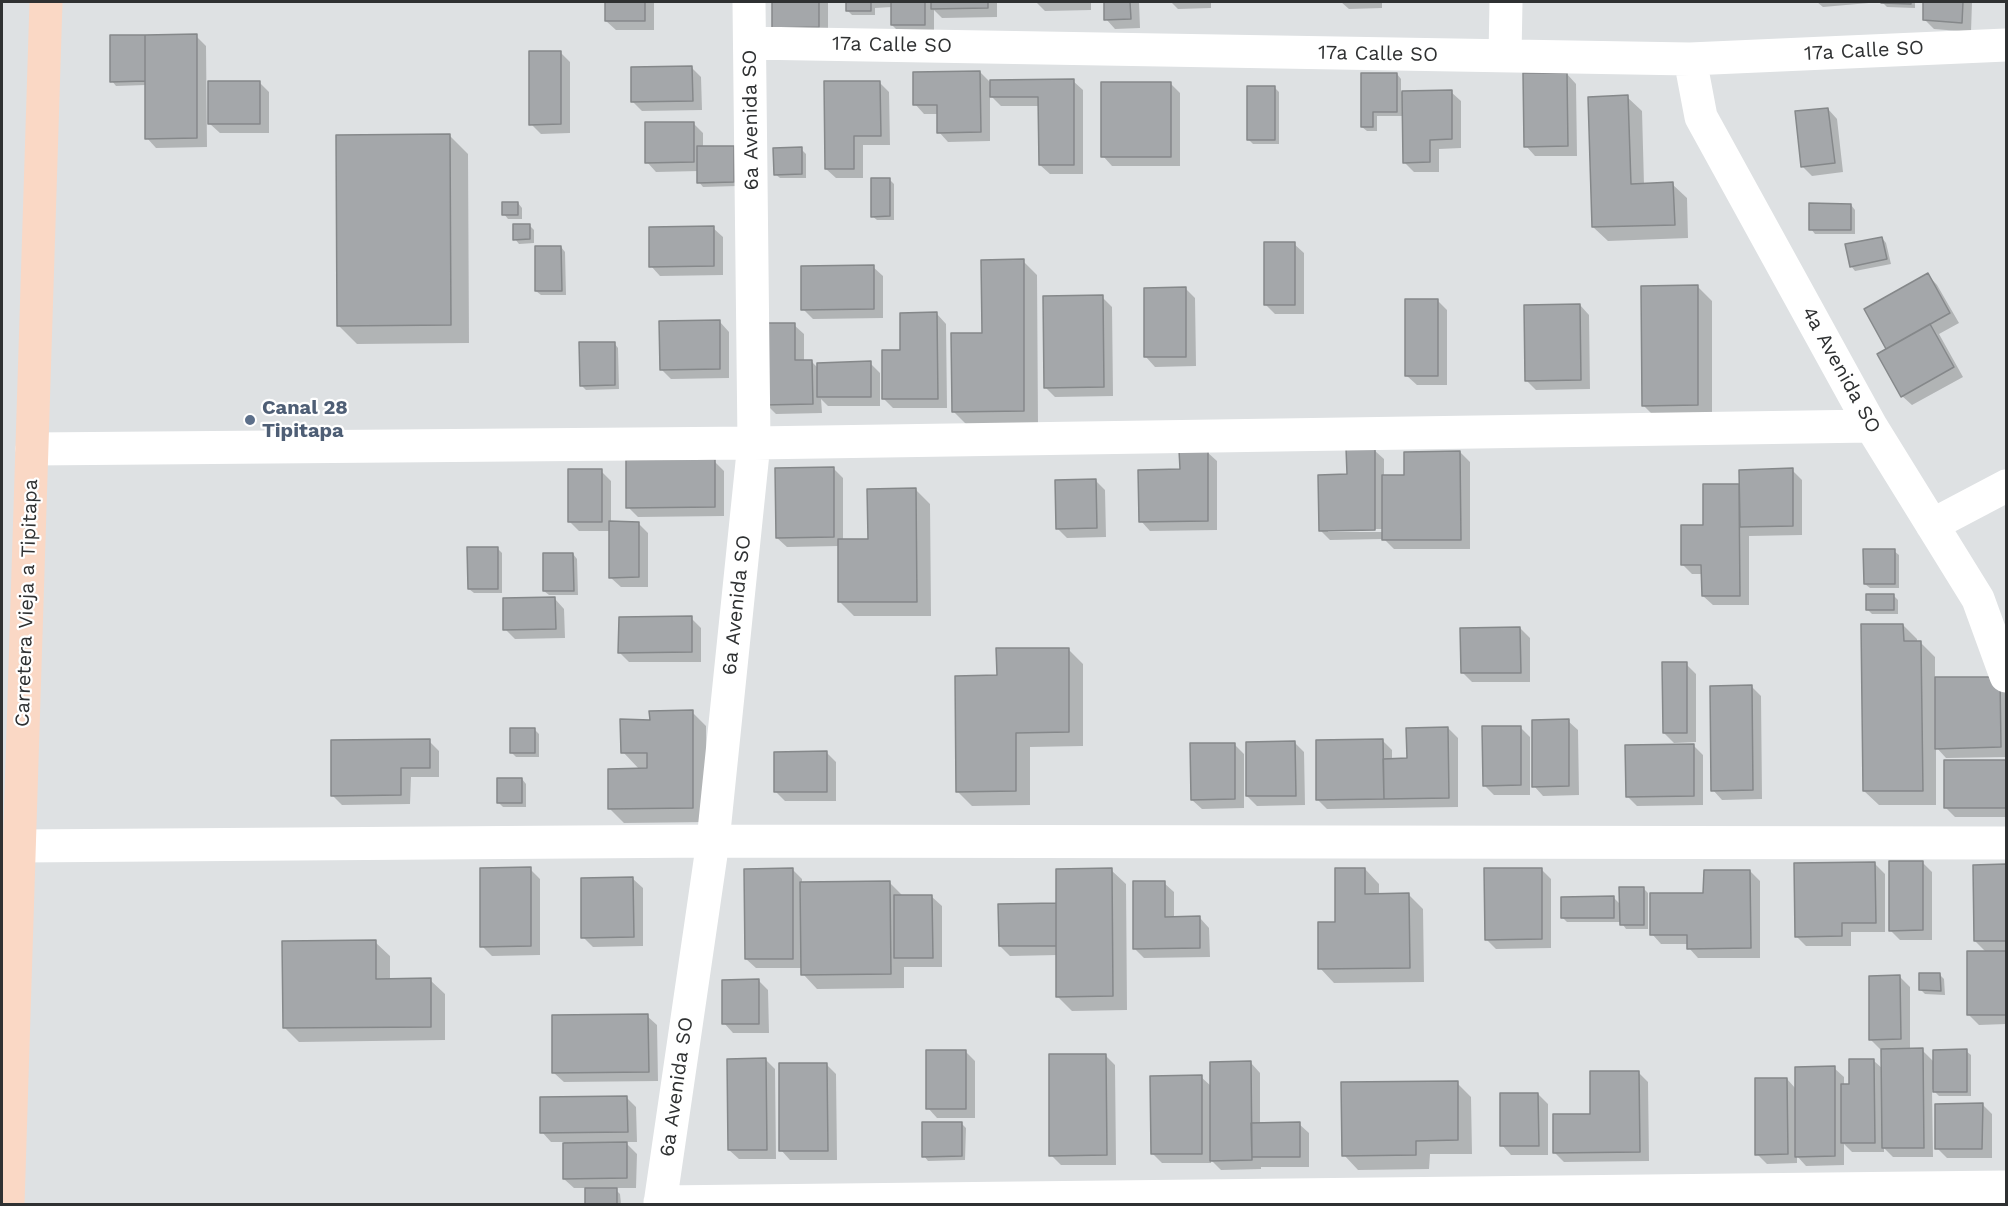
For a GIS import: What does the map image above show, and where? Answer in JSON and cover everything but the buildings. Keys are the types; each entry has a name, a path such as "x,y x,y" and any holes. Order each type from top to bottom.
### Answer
{"main road":[{"name":"Carretera Vieja a Tipitapa","path":"8,1204 46,2"}],"street":[{"name":"6a Avenida SO","path":"660,1203 713,841 754,443 748,2"},
{"path":"1505,56 1506,2"},
{"name":"17a Calle SO","path":"750,43 1690,59 2007,45"},
{"name":"4a Avenida SO","path":"1690,59 1701,117 1871,426 1978,599 2007,676"},
{"path":"32,449 754,443 1871,426"},
{"path":"1932,525 2007,486"},
{"path":"19,846 713,841 2007,843"},
{"path":"660,1203 2007,1187"}],"place":[{"name":"Canal 28 Tipitapa","path":"250,420"}]}
